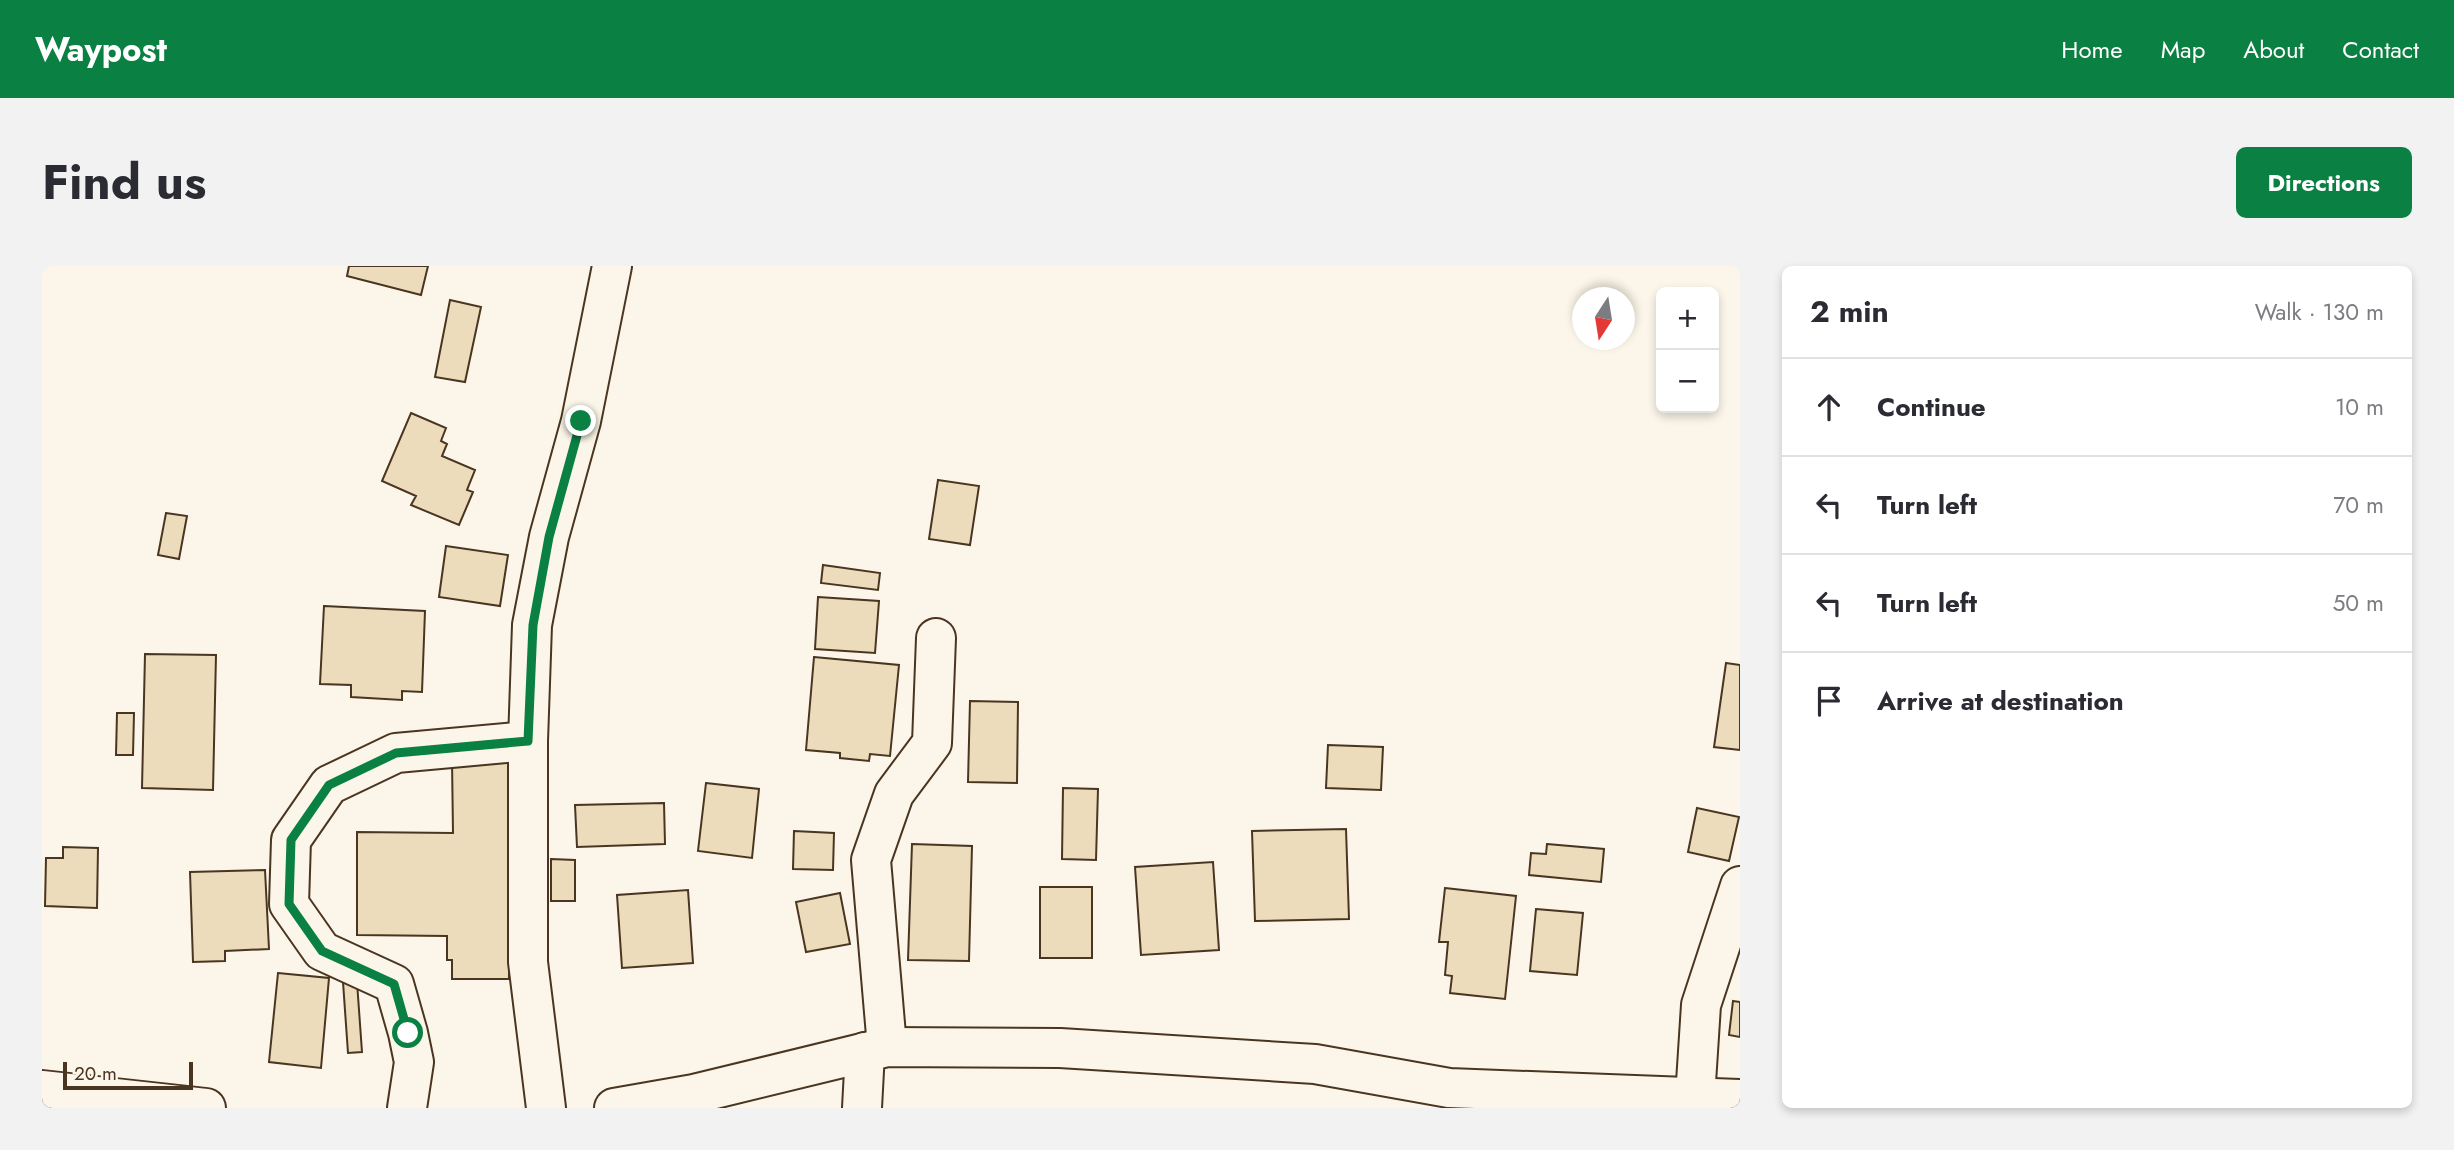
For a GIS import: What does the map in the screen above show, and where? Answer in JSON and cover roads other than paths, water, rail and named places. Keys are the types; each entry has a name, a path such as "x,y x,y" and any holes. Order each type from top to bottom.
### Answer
{"street":[{"path":"546,1108 528,962 528,741 533,625 549,537 581,421 611,266"},
{"path":"862,1108 876,1049 871,860 894,794 932,743 936,638"},
{"path":"407,1108 414,1062 394,984 322,951 289,904 291,840 329,785 396,753 528,741"},
{"path":"1695,1098 1702,1004 1740,886"},
{"path":"614,1108 694,1094 876,1049 1060,1048 1315,1064 1449,1088 1657,1102 1695,1098 1740,1099"},
{"path":"42,1090 206,1108"}]}
